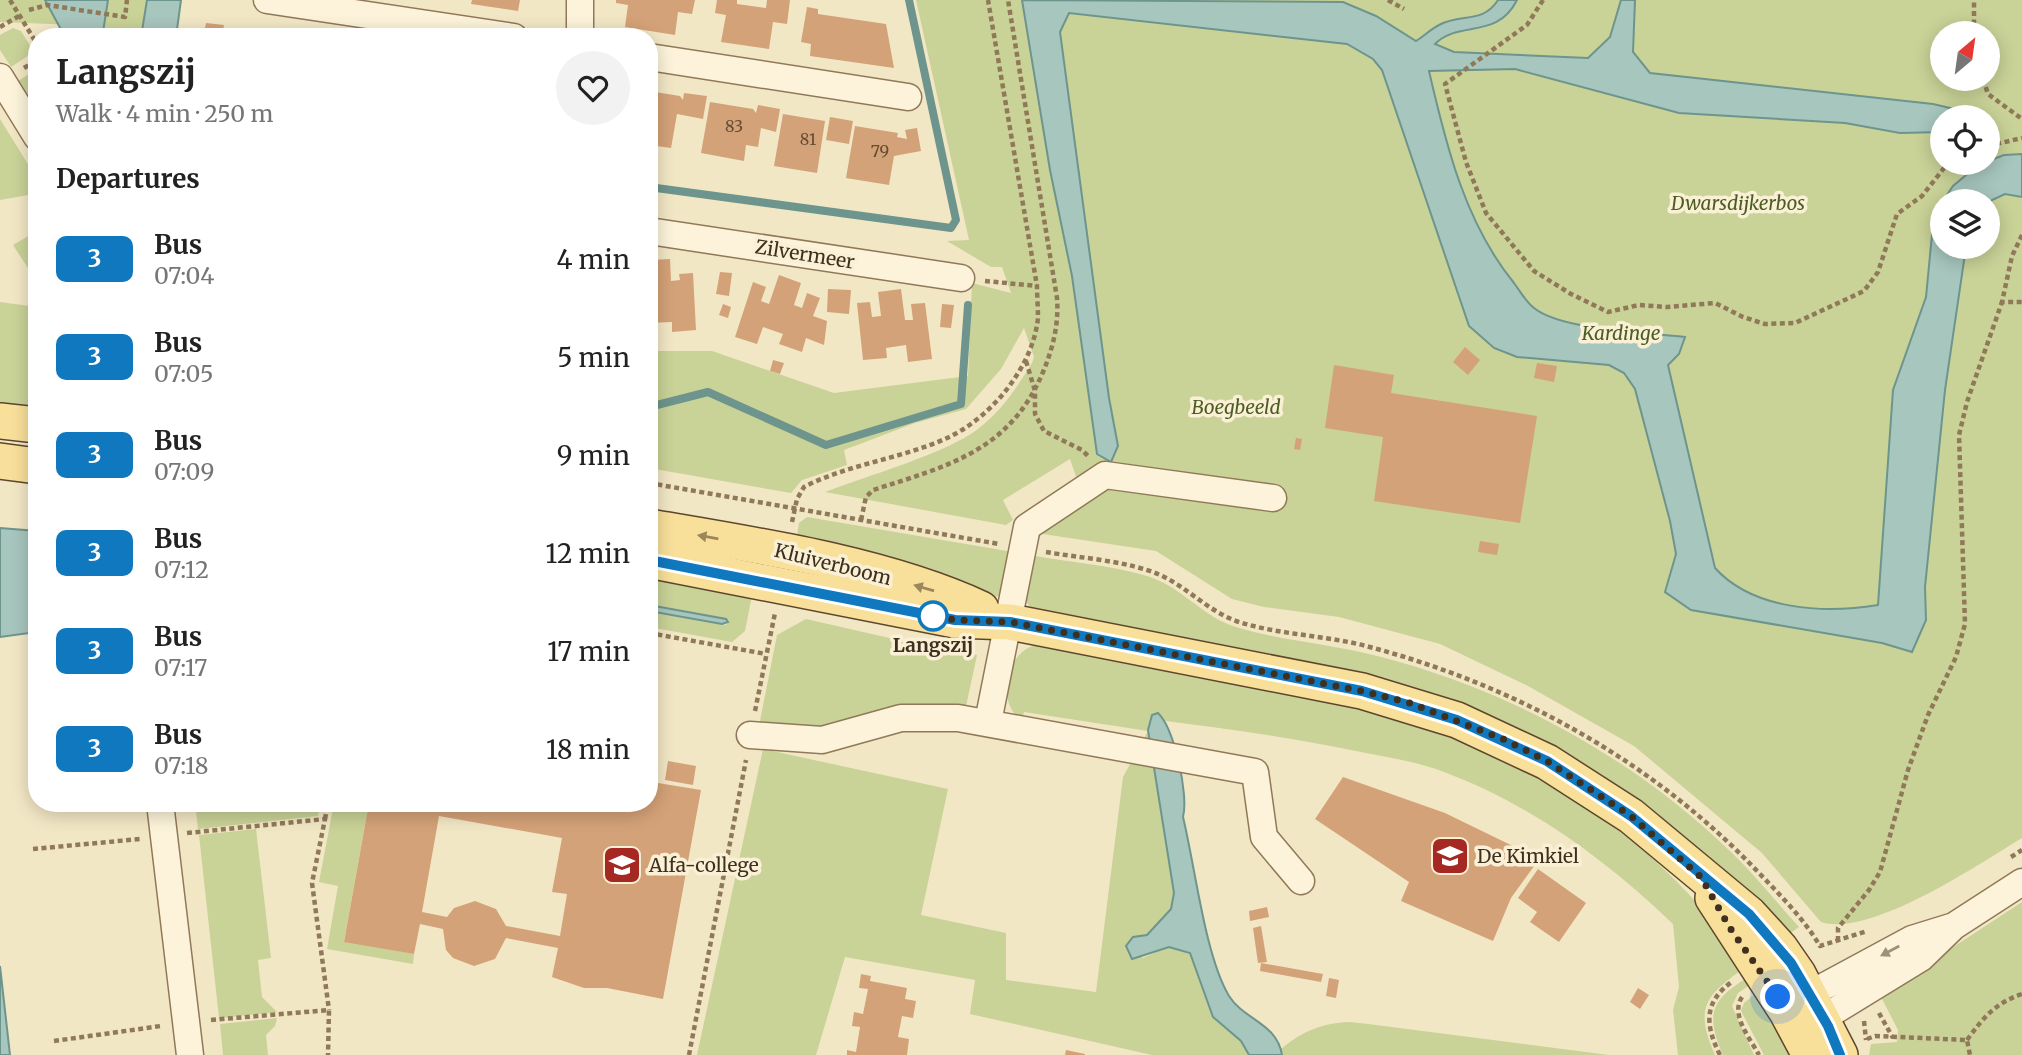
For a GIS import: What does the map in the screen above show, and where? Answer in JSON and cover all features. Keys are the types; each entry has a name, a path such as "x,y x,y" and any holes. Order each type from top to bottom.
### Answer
{"main road":[{"path":"0,421 28,424"},
{"path":"0,461 28,465"},
{"name":"Kluiverboom","path":"658,530 955,620 1010,622 1362,691 1457,720 1547,761 1631,816 1701,877 1749,914 1769,936 1808,1011"},
{"name":"Kluiverboom","path":"658,561 783,568"},
{"path":"1808,1011 1853,1047"},
{"path":"1808,1011 1810,1055"}],"street":[{"path":"267,0 454,28"},
{"path":"580,0 580,28"},
{"path":"658,58 908,97"},
{"path":"0,78 28,123"},
{"name":"Zilvermeer","path":"658,232 961,278"},
{"path":"988,722 1027,527 1105,475 1273,498"},
{"path":"750,735 822,740 901,718 958,718 1255,772 1264,836 1301,881"},
{"path":"161,812 190,1055"},
{"path":"1808,1011 1912,939 1954,926 2022,882"}],"path":[{"path":"10,0 28,30"},
{"path":"29,10 47,5 125,17 127,0"},
{"path":"861,520 866,497 873,491 967,457 1007,429 1035,391 1050,357 1058,307 1008,0"},
{"path":"1388,0 1404,9"},
{"path":"1543,0 1527,25 1502,40 1446,84 1466,162 1486,213 1534,271 1571,294 1608,312 1639,305 1667,307 1715,303 1742,317 1765,324 1794,323 1864,290 1878,272 1897,214 1922,196 1939,175"},
{"path":"1974,0 1974,21"},
{"path":"0,27 19,16"},
{"path":"1987,91 2022,119"},
{"path":"2000,143 2022,138"},
{"path":"1838,941 1838,928 1870,890 1880,872 1908,770 1928,715 1956,657 1965,624 1959,435 2002,302 2011,256 2022,235"},
{"path":"961,278 1037,286"},
{"path":"2002,302 2022,302"},
{"path":"1026,361 1035,391 1035,414 1044,430 1082,450 1105,475"},
{"path":"658,485 794,509"},
{"path":"689,1055 797,499"},
{"path":"658,635 766,654"},
{"path":"326,812 312,883 329,1010"},
{"path":"33,849 98,845 325,818"},
{"path":"2008,859 2022,850"},
{"path":"1820,946 1875,929"},
{"path":"1720,1055 1710,1034 1708,1015 1715,997 1740,976"},
{"path":"1970,1055 1967,1040 1989,1011 2002,1001 2022,993"},
{"path":"1853,1047 1967,1040"}],"green space":[{"path":"0,0 147,0 142,28 0,22"},
{"name":"Kardinge","path":"916,0 2022,0 2022,838 1924,896 1895,909 1842,924 1821,922 1762,853 1634,746 1528,686 1440,644 1339,617 1264,607 1232,599 1156,551 1036,533 1082,494 1070,459 1003,500 1013,520 1006,525 825,492 946,447 987,422 1008,398 1032,363 1034,357 1024,328 1001,369 966,409 915,423 844,450 847,465 802,480 791,493 658,470 658,351 712,351 834,393 968,376 972,283 1011,293 1002,267 991,267 947,241 969,240"},
{"path":"13,28 21,31 28,42 28,56 11,67 0,50 0,35"},
{"path":"28,75 28,98 18,81"},
{"path":"0,119 28,164 28,195 0,200"},
{"path":"28,236 28,268 13,245"},
{"path":"0,302 28,306 28,409 0,402"},
{"path":"807,517 1007,551 1009,553 1000,595 992,599 795,547 799,523"},
{"path":"1035,556 1143,575 1166,584 1214,617 1236,627 1377,656 1474,687 1521,708 1611,757 1653,786 1740,861 1799,927 1782,939 1600,777 1033,611 1025,600 1032,558"},
{"path":"658,575 754,585 745,631 732,642 658,629 658,613 726,625 728,621 658,607"},
{"path":"806,619 977,655 965,711 828,730 759,726 777,635"},
{"path":"1037,645 1324,699 1393,715 1465,740 1513,762 1559,788 1602,817 1680,885 1715,924 1747,966 1722,985 1708,1003 1705,1024 1715,1055 1678,1055 1673,1010 1679,987 1673,924 1594,856 1537,818 1476,785 1422,765 1309,742 1166,721 1158,713 1152,715 1148,730 1174,893 1171,909 1147,935 1142,958 1169,947 1190,954 1213,1017 1241,1041 1249,1055 1152,1055 970,1014 975,980 845,957 816,1055 697,1055 763,749 948,789 921,915 1006,933 1006,980 1096,992 1123,777 1148,731 1024,712 1022,720 1009,702 1008,678 1018,657 1026,649"},
{"path":"196,812 319,812 318,816 198,829"},
{"path":"332,812 367,812 344,941 414,954 413,964 327,949 338,886 319,882"},
{"path":"256,829 271,958 258,960 262,997 277,1012 219,1018 199,835"},
{"path":"2022,902 2022,1055 1869,1055 1871,1044 1897,1042 1898,1030 1880,995"},
{"path":"1753,974 1757,980 1738,993 1732,1006 1754,1055 1723,1055 1714,1027 1716,1007 1729,990"},
{"path":"1762,988 1801,1055 1764,1055 1741,1011 1744,1003"},
{"path":"277,1018 275,1026 266,1035 268,1055 223,1055 220,1024"},
{"path":"1350,1022 1609,1055 1282,1055 1281,1049 1305,1033 1322,1026"}],"water":[{"path":"45,0 108,0 104,28 60,28"},
{"path":"147,0 181,0 177,28 142,28"},
{"path":"1022,0 1343,2 1376,16 1416,41 1447,21 1486,12 1498,0 1517,0 1499,20 1455,33 1435,44 1454,52 1588,58 1610,37 1621,0 1635,0 1633,52 1650,73 1937,105 1930,105 1930,132 1900,133 1845,123 1679,113 1515,69 1429,71 1450,155 1470,209 1497,260 1528,303 1547,315 1584,326 1685,337 1679,354 1668,365 1715,568 1749,593 1769,601 1790,606 1835,609 1878,605 1893,390 1926,297 1930,256 1930,259 1964,259 1945,390 1925,587 1926,620 1912,652 1882,643 1691,610 1665,592 1676,554 1670,521 1635,389 1624,373 1609,365 1517,357 1494,348 1469,326 1382,70 1373,59 1347,44 1069,13 1060,32 1109,398 1118,446 1111,462 1097,454 1072,276 1050,170"},
{"path":"2022,154 2022,197 2005,194 2000,196 2000,189 1951,189 1966,175 2000,175 2000,157"},
{"path":"0,528 28,530 28,633 0,637"},
{"path":"658,607 726,619 728,622 722,624 658,613"},
{"path":"1158,713 1170,732 1179,762 1184,794 1183,817 1213,958 1229,996 1274,1036 1282,1055 1249,1055 1241,1041 1213,1017 1190,953 1169,947 1132,959 1126,946 1133,937 1147,935 1171,909 1174,893 1148,730 1152,715"},
{"path":"0,966 10,1055 0,1055"}],"building":[{"path":"472,0 520,0 518,11 471,4"},
{"path":"616,0 695,0 692,14 678,12 675,35 658,32 658,28 625,27 628,5 616,3"},
{"path":"717,0 737,0 737,4 766,8 767,0 790,0 787,24 773,22 769,49 721,42 726,15 715,13"},
{"path":"807,7 818,9 818,14 886,24 894,68 810,56 811,44 801,42"},
{"path":"206,23 224,25 224,28 205,28"},
{"path":"658,92 680,96 683,100 684,93 707,96 703,119 677,114 671,148 658,146"},
{"path":"710,102 753,109 756,113 758,105 780,109 776,132 761,128 758,147 746,145 744,161 701,153"},
{"path":"783,114 825,121 817,173 774,166"},
{"path":"830,117 853,121 849,144 826,140"},
{"path":"855,126 898,133 897,137 907,139 905,130 917,128 921,151 894,156 889,185 846,178"},
{"path":"670,259 671,281 680,280 679,274 693,273 696,330 672,332 672,322 658,323 658,260"},
{"path":"720,272 732,273 729,296 716,294"},
{"path":"779,275 801,283 794,305 802,308 807,293 820,298 813,316 827,321 824,345 806,338 802,352 779,344 783,334 763,327 757,344 735,337 753,282 766,287 761,301 769,304"},
{"path":"828,289 851,290 849,314 827,312"},
{"path":"901,289 905,320 913,320 911,304 925,303 932,359 908,362 906,345 886,348 887,358 863,360 857,303 870,302 872,317 881,316 878,292"},
{"path":"723,304 731,307 728,318 719,315"},
{"path":"942,304 954,305 951,328 940,327"},
{"path":"1465,347 1480,360 1468,375 1453,362"},
{"path":"773,360 784,363 780,374 770,371"},
{"path":"1537,363 1557,366 1554,382 1534,378"},
{"path":"1334,365 1394,375 1391,393 1537,416 1520,523 1374,501 1383,437 1325,428"},
{"path":"1296,438 1302,439 1300,450 1294,449"},
{"path":"1480,541 1499,544 1497,555 1478,552"},
{"path":"668,761 696,766 693,785 665,780"},
{"name":"De Kimkiel","path":"1343,777 1445,813 1521,850 1537,862 1511,898 1493,941 1401,901 1409,882 1315,819"},
{"name":"Alfa-college","path":"658,783 701,790 663,999 607,988 584,988 552,977 558,948 506,938 495,959 474,966 453,958 446,950 443,929 420,924 414,954 344,942 367,812 658,812","holes":["439,816 562,838 552,892 567,894 560,936 506,926 496,909 475,901 454,908 447,917 422,912"]},
{"path":"1538,869 1586,903 1559,942 1530,922 1537,912 1518,898"},
{"path":"1267,907 1269,917 1250,921 1249,911"},
{"path":"1261,926 1267,962 1258,963 1253,928"},
{"path":"1261,963 1323,974 1321,982 1260,971"},
{"path":"861,974 871,976 870,981 907,988 905,999 916,1001 913,1018 902,1016 898,1037 909,1039 907,1055 847,1055 847,1050 856,1052 860,1027 852,1026 854,1012 863,1014 868,989 859,988"},
{"path":"1329,978 1339,980 1336,998 1326,996"},
{"path":"1638,988 1649,995 1640,1009 1630,1002"},
{"path":"1066,1050 1085,1054 1085,1055 1065,1055"}],"waterway":[{"path":"658,188 951,228 956,220 909,0"},
{"path":"658,405 708,392 826,445 961,404 968,305"}],"bus line":[{"name":"3","path":"658,562 781,583 955,620 1010,622 1362,691 1410,703 1503,739 1547,761 1631,816 1701,877 1749,914 1791,963 1828,1026 1840,1055"}],"place":[{"name":"Langszij","path":"933,616"},
{"name":"De Kimkiel","path":"1450,856"},
{"name":"Alfa-college","path":"622,865"}],"route":[{"path":"933,616 930,615 955,620 1010,622 1362,691 1410,703 1503,739 1547,761 1631,816 1701,877 1730,928 1778,997"}],"park label":[{"name":"Dwarsdijkerbos","path":"1738,203"},
{"name":"Boegbeeld","path":"1236,407"}]}
